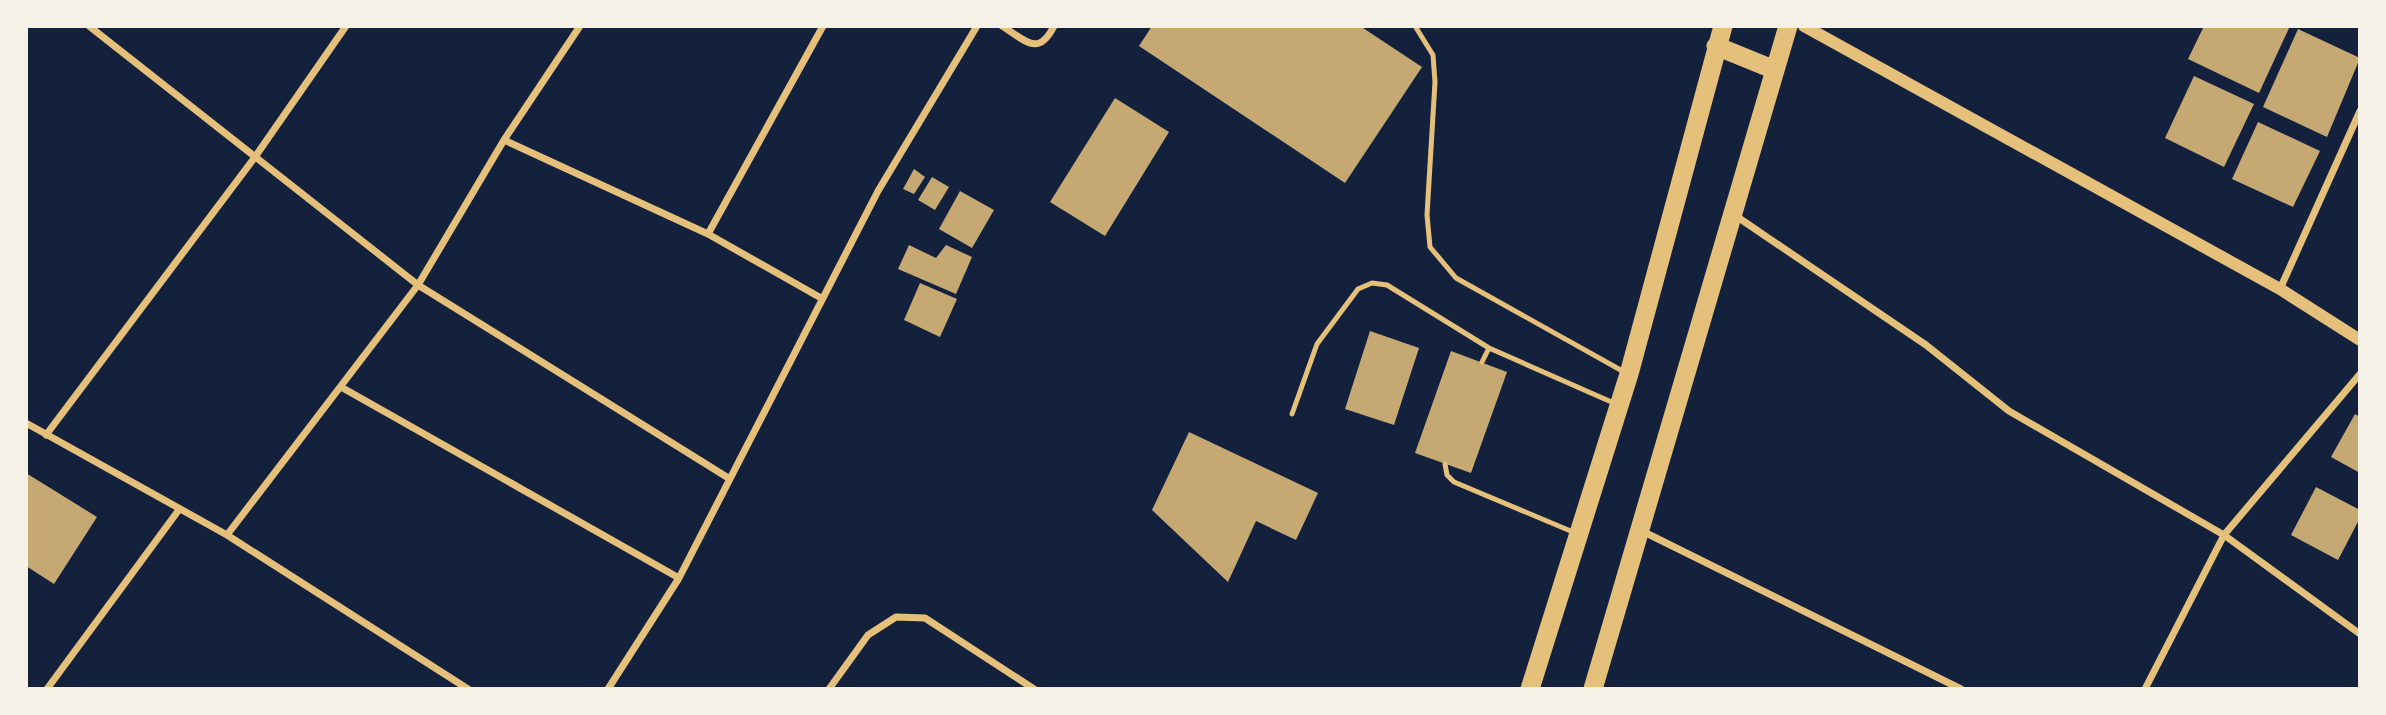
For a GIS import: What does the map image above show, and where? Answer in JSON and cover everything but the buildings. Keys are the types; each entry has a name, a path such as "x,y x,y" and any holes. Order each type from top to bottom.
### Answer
{"highway":[{"path":"1530,689 1629,374 1723,26"},
{"path":"1593,689 1788,26"},
{"path":"1716,46 1775,71"}],"street":[{"path":"89,26 418,285 730,479"},
{"path":"46,435 255,157 346,26"},
{"path":"227,536 418,285 504,140 580,26"},
{"path":"708,234 823,26"},
{"path":"608,689 679,578 878,191 977,26"},
{"path":"1002,26 1033,45 1046,41 1054,26"},
{"path":"1804,26 2280,289 2360,340"},
{"path":"2280,289 2360,111"},
{"path":"504,140 708,234 821,298"},
{"path":"1732,213 1926,345 2009,411 2224,535 2360,634"},
{"path":"2145,689 2224,535 2360,374"},
{"path":"341,387 679,578"},
{"path":"26,423 178,511 227,536 468,689"},
{"path":"47,689 178,511"},
{"path":"1640,530 1961,689"},
{"path":"829,689 868,635 896,617 925,618 1034,689"}],"lane":[{"path":"1415,26 1433,55 1435,82 1427,215 1430,247 1456,278 1629,374"},
{"path":"1292,414 1317,344 1358,289 1372,283 1387,285 1489,348 1619,405"},
{"path":"1482,362 1489,348"},
{"path":"1445,464 1447,475 1454,482 1579,534"}]}
